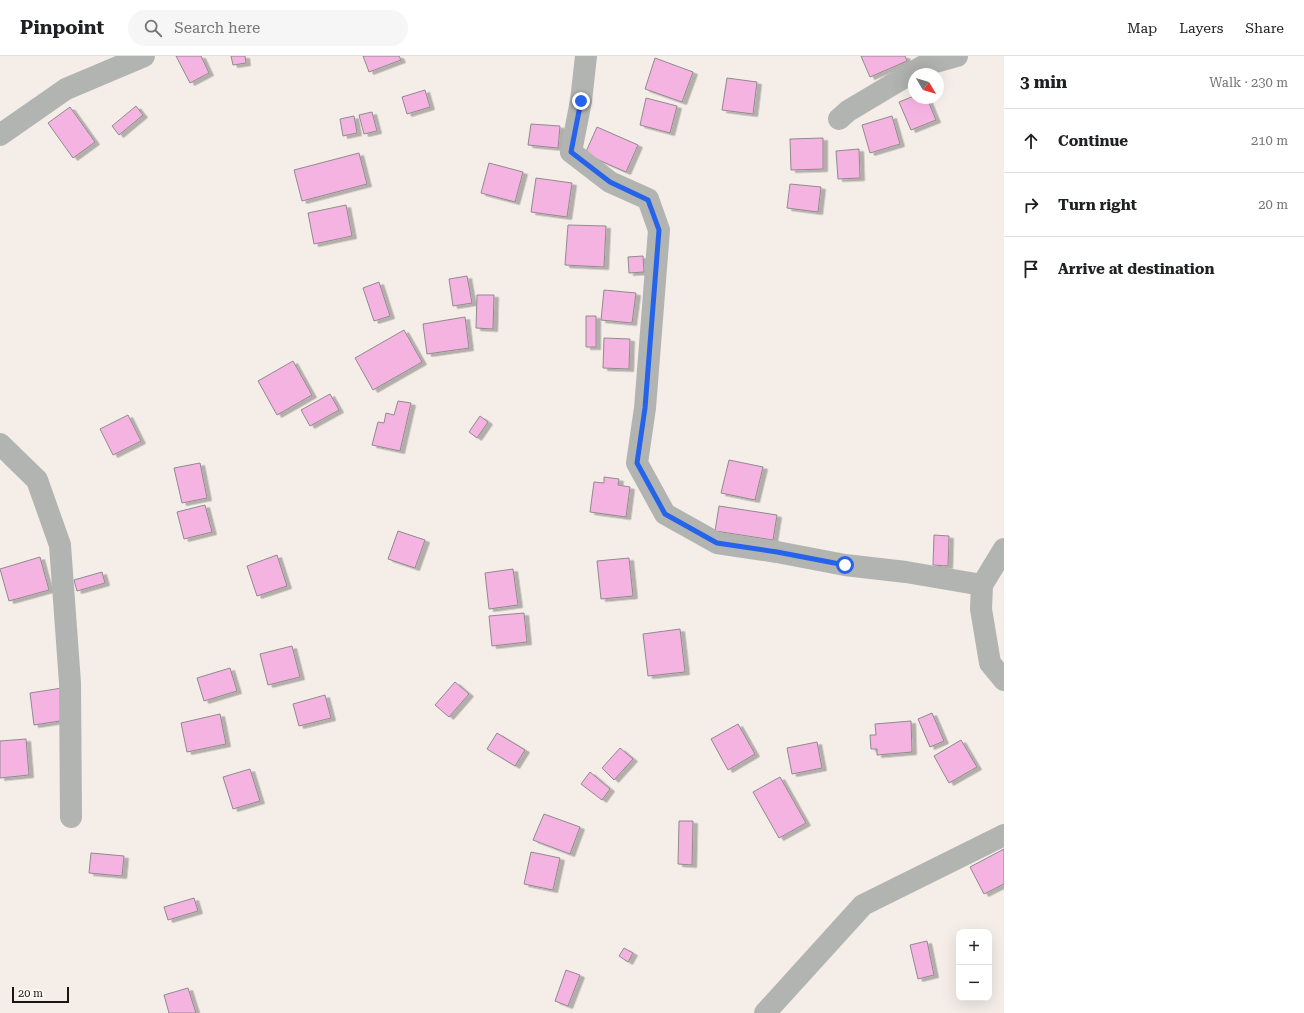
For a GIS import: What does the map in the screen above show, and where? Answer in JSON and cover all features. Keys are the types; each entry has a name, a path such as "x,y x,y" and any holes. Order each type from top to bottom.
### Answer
{"street":[{"path":"0,135 66,89 144,56"},
{"path":"586,56 581,101 571,152 610,182 648,200 659,230 645,408 637,463 665,514 717,543 777,552 845,565 906,572 982,585"},
{"path":"839,119 848,111 925,65 957,56"},
{"path":"0,444 37,480 60,545 70,683 71,817"},
{"path":"1004,549 982,585 980,609 990,663 1004,680"},
{"path":"764,1013 864,905 1004,835"}],"building":[{"path":"176,56 201,56 209,73 190,83"},
{"path":"231,56 245,56 246,63 233,65"},
{"path":"363,56 399,56 401,60 369,72"},
{"path":"861,56 905,56 907,61 870,77"},
{"path":"655,58 693,72 682,102 645,89"},
{"path":"727,78 757,82 753,114 722,110"},
{"path":"425,90 430,107 407,114 402,97"},
{"path":"646,98 677,106 670,133 640,125"},
{"path":"908,98 908,104 929,104 936,120 911,130 899,102"},
{"path":"136,106 143,115 119,135 112,126"},
{"path":"70,107 95,142 73,158 48,123"},
{"path":"372,112 377,131 364,134 359,115"},
{"path":"354,116 357,133 343,136 340,119"},
{"path":"892,116 900,144 870,153 862,125"},
{"path":"531,124 560,126 558,148 528,145"},
{"path":"597,127 638,145 626,172 585,154"},
{"path":"823,138 823,169 791,170 790,139"},
{"path":"859,149 860,178 838,179 836,151"},
{"path":"359,153 367,184 302,201 294,170"},
{"path":"489,163 523,172 515,202 481,193"},
{"path":"536,178 572,183 567,217 531,212"},
{"path":"790,184 821,187 818,212 787,208"},
{"path":"346,205 352,236 314,244 308,213"},
{"path":"568,225 606,226 604,267 565,265"},
{"path":"643,256 644,272 629,273 628,257"},
{"path":"467,276 472,303 453,306 449,279"},
{"path":"379,282 390,316 374,321 363,288"},
{"path":"604,290 636,293 632,323 601,320"},
{"path":"477,295 494,295 493,329 476,328"},
{"path":"586,316 596,316 596,347 586,347"},
{"path":"465,317 469,348 427,354 423,324"},
{"path":"404,330 422,362 373,390 355,358"},
{"path":"604,338 630,339 629,369 603,368"},
{"path":"293,361 312,395 277,415 258,381"},
{"path":"330,394 339,410 310,426 301,410"},
{"path":"398,401 411,403 400,451 372,445 378,422 384,423 386,413 394,415"},
{"path":"128,415 141,441 113,455 100,429"},
{"path":"480,416 488,422 477,438 469,432"},
{"path":"729,460 763,467 755,500 721,493"},
{"path":"200,463 207,498 182,503 174,468"},
{"path":"604,477 619,479 618,485 630,487 626,517 590,512 594,482 604,483"},
{"path":"205,505 212,532 184,539 177,512"},
{"path":"719,506 777,515 773,540 715,531"},
{"path":"398,531 425,540 415,568 388,559"},
{"path":"934,535 949,536 948,566 933,565"},
{"path":"277,555 287,586 257,596 247,566"},
{"path":"40,557 49,590 9,601 0,569"},
{"path":"629,558 633,596 601,599 597,561"},
{"path":"513,569 518,605 489,609 485,573"},
{"path":"102,572 105,583 77,591 74,580"},
{"path":"524,613 527,642 492,646 489,616"},
{"path":"680,629 685,672 648,676 643,634"},
{"path":"292,646 300,677 268,685 260,654"},
{"path":"230,668 237,691 204,701 197,678"},
{"path":"455,682 469,694 449,717 435,705"},
{"path":"62,688 66,720 34,725 30,693"},
{"path":"325,695 331,718 299,726 293,704"},
{"path":"932,713 944,741 930,747 918,719"},
{"path":"220,714 226,744 187,752 181,723"},
{"path":"911,721 912,752 877,755 877,749 871,749 870,735 876,735 875,724"},
{"path":"738,724 755,754 728,770 711,739"},
{"path":"497,733 525,750 515,766 487,749"},
{"path":"26,739 29,775 0,778 0,741"},
{"path":"961,740 977,767 949,783 934,756"},
{"path":"817,742 822,768 792,774 787,748"},
{"path":"620,748 633,759 614,780 602,768"},
{"path":"250,769 260,801 233,809 223,777"},
{"path":"590,772 610,789 602,800 581,784"},
{"path":"780,777 806,823 779,838 753,792"},
{"path":"544,814 580,827 570,854 533,840"},
{"path":"679,821 693,821 692,865 678,864"},
{"path":"1004,849 1004,884 984,894 970,867"},
{"path":"531,852 560,858 553,890 524,884"},
{"path":"91,853 124,856 122,876 89,873"},
{"path":"194,898 198,911 168,920 164,907"},
{"path":"927,941 934,975 918,979 910,945"},
{"path":"624,948 633,953 628,962 619,956"},
{"path":"566,970 580,975 568,1006 555,1001"},
{"path":"188,988 196,1013 169,1013 164,995"}],"route":[{"path":"581,101 571,152 610,182 648,200 659,230 645,408 637,463 665,514 717,543 777,552 845,565"}]}
